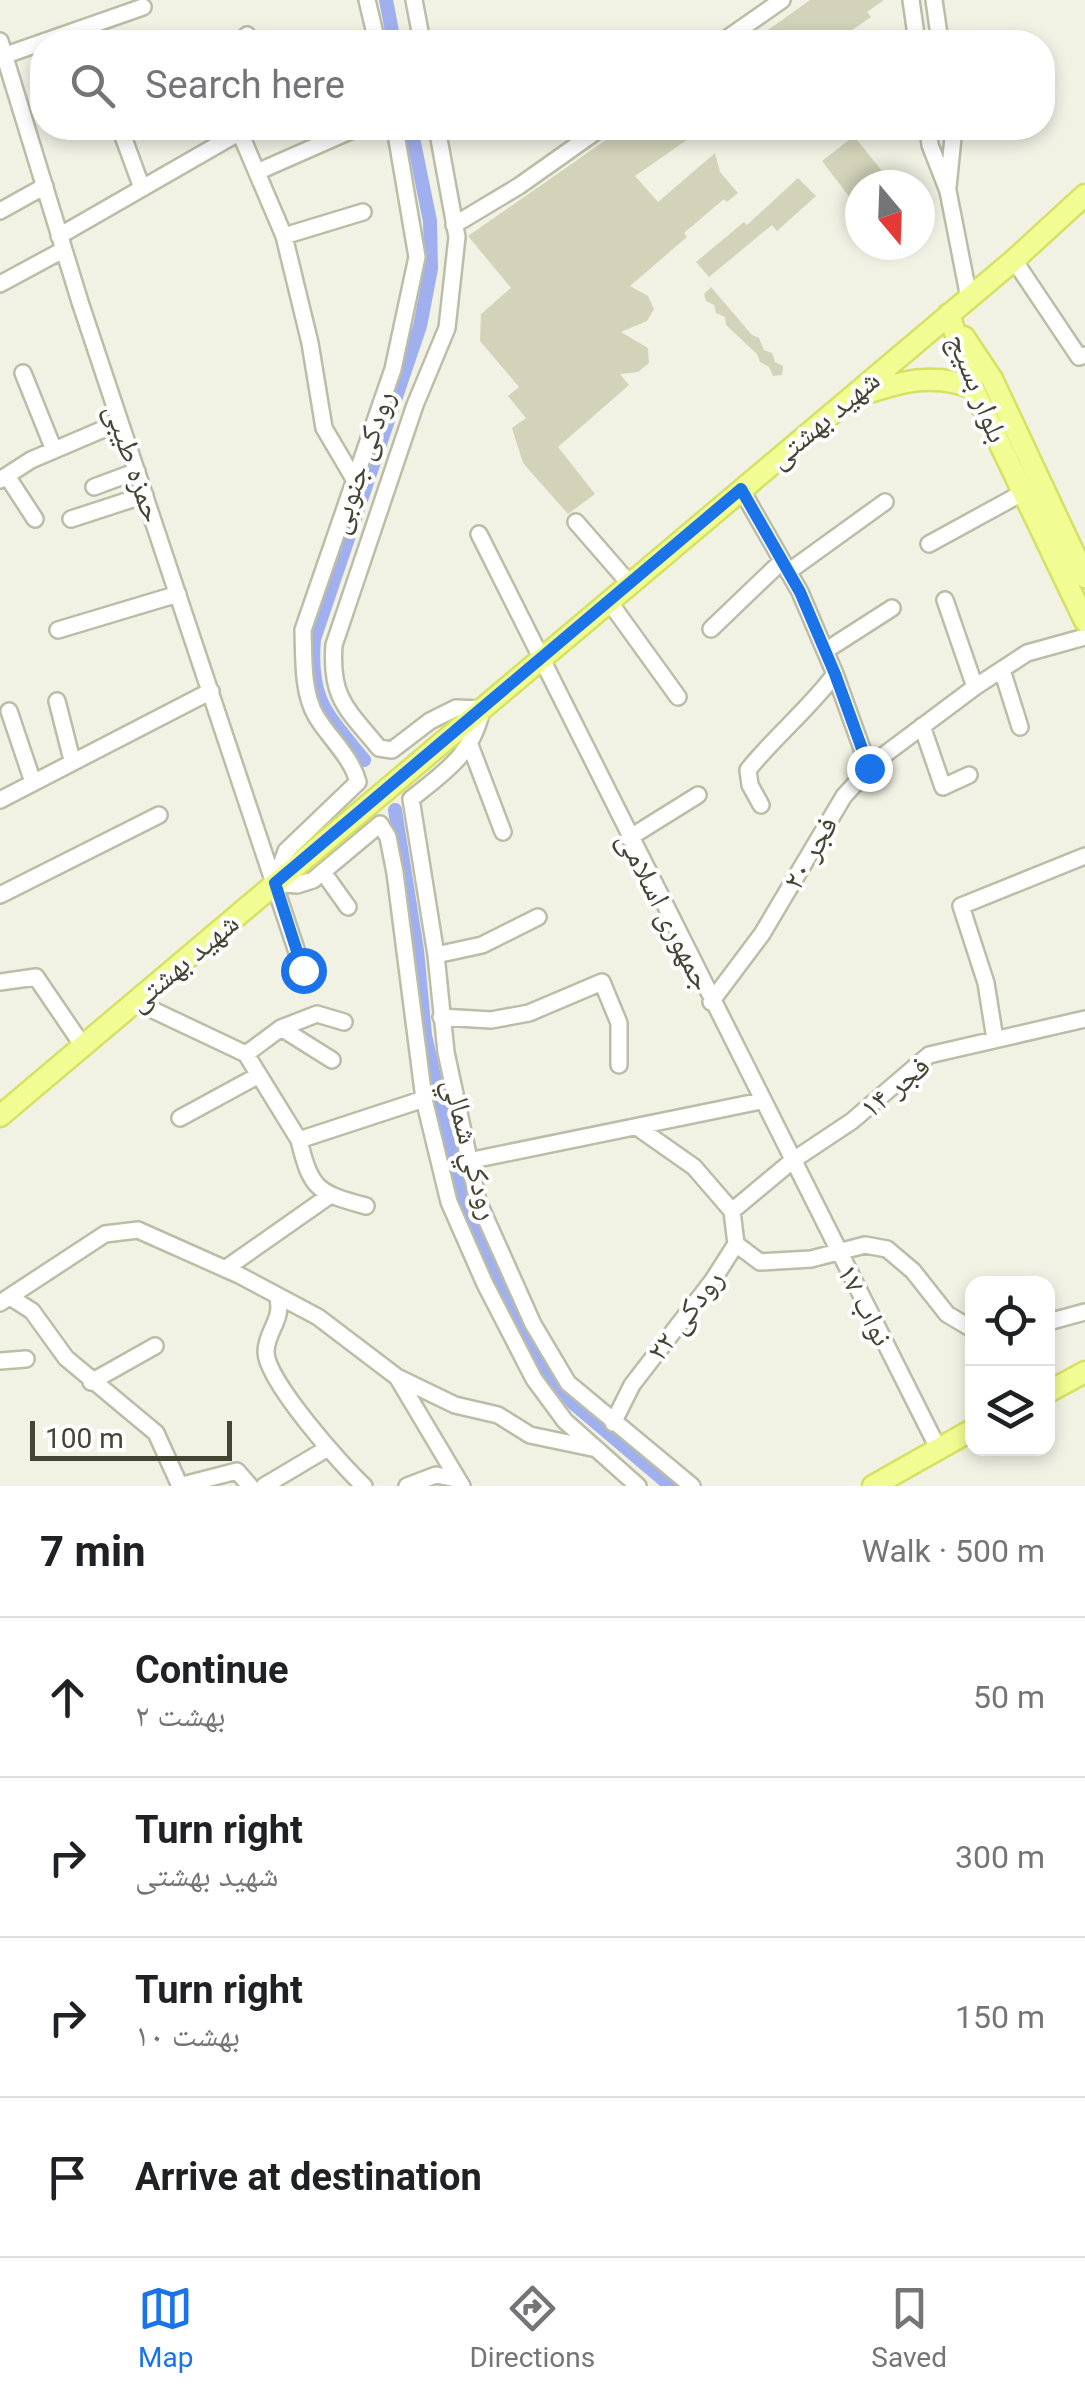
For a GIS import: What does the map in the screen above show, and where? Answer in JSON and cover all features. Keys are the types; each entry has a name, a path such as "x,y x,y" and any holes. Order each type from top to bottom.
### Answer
{"main road":[{"name":"شهید بهشتی","path":"0,1116 282,877 464,736 482,709 1085,196"},
{"name":"بلوار بسیج","path":"960,305 973,388 1085,620"},
{"name":"بلوار بسیج","path":"960,305 1085,577"},
{"path":"850,398 903,382 947,378 973,388"},
{"path":"1055,1388 1085,1372"},
{"path":"873,1486 965,1434"}],"street":[{"path":"368,0 374,30"},
{"path":"414,0 420,30"},
{"path":"739,30 782,0"},
{"path":"911,0 915,30"},
{"path":"934,0 938,30"},
{"path":"64,30 142,7"},
{"path":"3,48 30,40"},
{"name":"حمزه طیبی","path":"3,48 7,88 45,186 210,691 282,877 303,970"},
{"path":"124,140 142,188"},
{"path":"0,284 142,188 223,140"},
{"path":"245,140 284,236 310,343 324,428 354,479"},
{"path":"257,172 330,140"},
{"name":"رودکی جنوبی","path":"282,877 286,851 358,782 355,770 314,712 304,674 303,630 393,368 417,256 397,140"},
{"name":"رودکی جنوبی","path":"439,140 456,237 447,328 415,405 334,645 332,669 338,697 379,748 392,750 430,721 456,708 482,709"},
{"path":"454,225 584,140"},
{"path":"929,140 948,191"},
{"path":"953,140 948,191 960,305"},
{"path":"0,212 45,186"},
{"path":"284,236 362,212"},
{"path":"1014,260 1079,357 1085,355"},
{"path":"23,372 54,450"},
{"path":"34,519 4,478 54,450 120,422"},
{"path":"94,486 137,472"},
{"path":"741,489 785,567 825,651 869,768"},
{"path":"929,544 1024,492"},
{"path":"70,519 145,495"},
{"path":"711,629 785,567 885,502"},
{"path":"576,522 629,583"},
{"name":"جمهوری اسلامی","path":"479,534 792,1161"},
{"path":"58,630 178,594"},
{"path":"608,600 678,697"},
{"path":"945,600 976,687"},
{"path":"825,651 892,608"},
{"name":"فجر ۲۰","path":"711,1002 762,934 844,796 869,768 1027,653 1085,637"},
{"path":"1002,670 1020,727"},
{"path":"761,805 750,785 748,770 765,748 814,702 835,674"},
{"path":"0,800 210,691"},
{"path":"57,701 72,760"},
{"path":"9,712 33,782"},
{"path":"922,726 943,787 968,775"},
{"path":"464,736 503,832"},
{"name":"رودکي شمالي","path":"464,736 411,799 436,956 441,1017 478,1201 533,1324 568,1383 692,1486"},
{"path":"629,838 698,795"},
{"path":"0,895 159,815"},
{"name":"رودکي شمالي","path":"323,872 380,824 388,837 395,873 424,1099 449,1202 485,1284 534,1379 566,1421 638,1486"},
{"path":"995,1039 986,983 961,906 1085,856"},
{"path":"282,877 305,884 323,872 348,907"},
{"path":"436,956 482,944 538,918"},
{"path":"0,982 36,978 83,1046"},
{"path":"441,1017 491,1020 529,1012 602,982 619,1023 619,1064"},
{"path":"136,1002 246,1054 299,1140 308,1175 329,1196 366,1206"},
{"path":"246,1054 281,1028 318,1014 344,1022"},
{"name":"فجر ۱۴","path":"732,1211 792,1161 852,1121 928,1055 1085,1019"},
{"path":"281,1028 332,1060"},
{"path":"180,1118 259,1075"},
{"path":"299,1140 424,1099"},
{"path":"468,1161 761,1101"},
{"path":"636,1127 694,1167 732,1211"},
{"name":"نواب ۱۷","path":"792,1161 938,1448"},
{"path":"225,1269 329,1196"},
{"name":"رودکی ۲۲","path":"613,1424 632,1385 714,1280 736,1244 732,1211"},
{"path":"5,1300 105,1234 138,1230 225,1269 318,1318 396,1377 455,1405 498,1414 530,1435 596,1449"},
{"path":"736,1244 760,1262 811,1260 864,1245 887,1249 913,1271 946,1314 965,1325"},
{"path":"278,1299 281,1311 266,1350 270,1370 340,1464 364,1486"},
{"path":"5,1300 32,1311 66,1358 90,1382 156,1433 179,1486 237,1471 250,1486"},
{"path":"1055,1320 1085,1312"},
{"path":"90,1382 155,1346"},
{"path":"0,1361 26,1359"},
{"path":"396,1377 460,1482"},
{"path":"264,1486 328,1448"},
{"path":"612,1486 618,1469"},
{"path":"407,1486 436,1474 460,1482"}],"building":[{"path":"810,0 884,0 867,12 871,17 852,30 768,30"},
{"path":"606,140 687,140 635,176 658,202 715,153 720,172 738,193 727,202 724,199 684,233 687,237 630,286 648,296 654,309 647,321 621,332 648,348 649,363 638,372 620,374 629,385 558,447 595,494 568,514 523,463 512,428 526,418 508,396 519,387 480,341 481,314 511,288 468,236"},
{"path":"849,140 857,140 881,170 845,170 845,191 822,161"},
{"path":"798,178 816,196 777,231 772,225 709,277 696,262 744,222 747,225"},
{"path":"711,287 752,335 759,338 764,350 783,366 782,375 773,376 769,367 726,325 725,317 706,301 704,294"}],"waterway":[{"path":"386,0 392,30"},
{"path":"364,760 323,706 314,678 314,639 420,326 431,269 430,221 413,140"},
{"path":"395,810 417,950 425,1035 461,1199 523,1333 549,1373 573,1403 671,1486"}],"route":[{"path":"303,970 275,883 741,489 800,592 869,768"}]}
